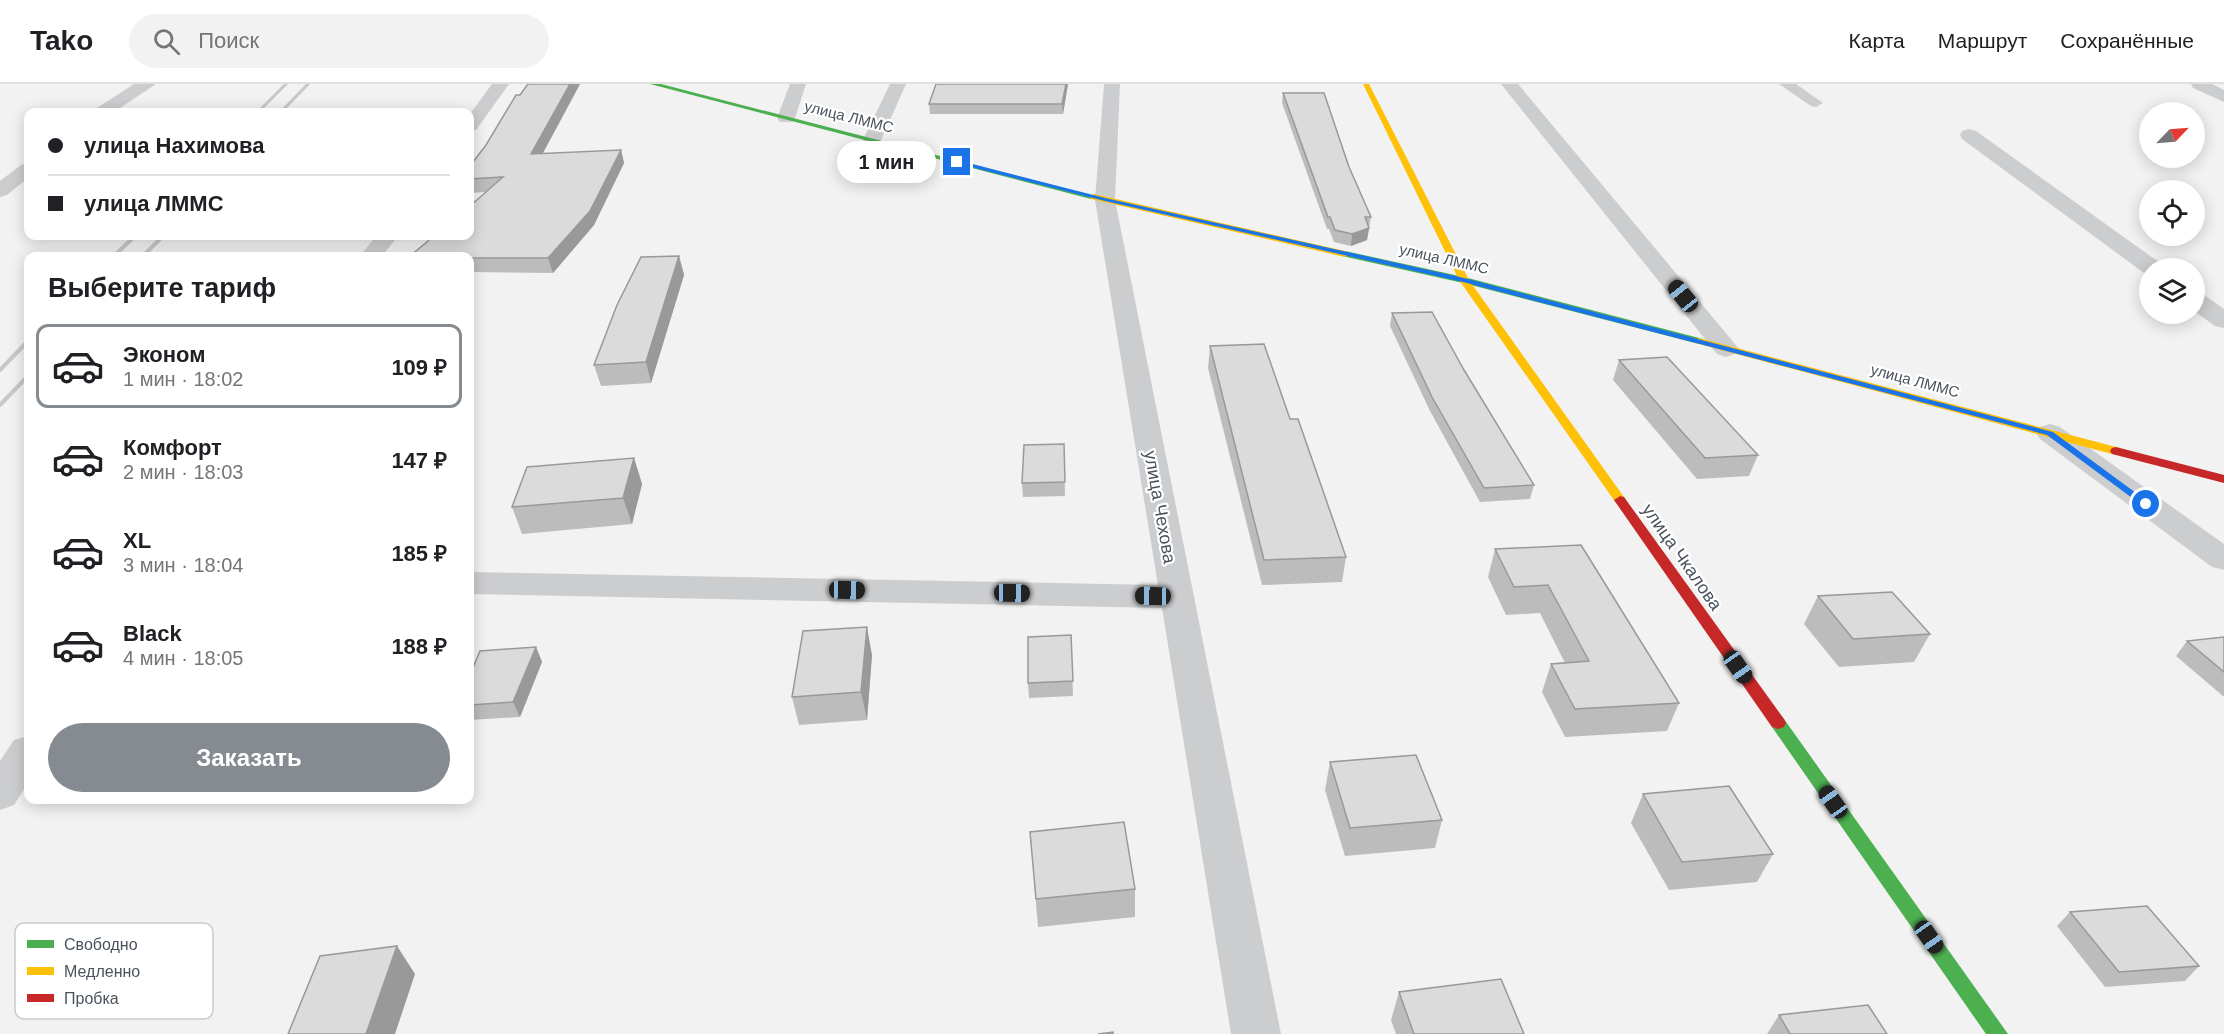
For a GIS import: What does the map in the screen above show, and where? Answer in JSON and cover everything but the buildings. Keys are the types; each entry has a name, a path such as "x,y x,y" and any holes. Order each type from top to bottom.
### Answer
{"street":[{"path":"109,108 132,91 148,84"},
{"path":"474,121 501,84"},
{"name":"улица ЛММС","path":"653,84 1105,200 1464,280 2224,479"},
{"path":"786,118 798,84"},
{"path":"872,140 898,84"},
{"name":"улица Чехова","path":"1112,84 1105,200 1256,1034"},
{"name":"улица Чкалова","path":"1366,84 1464,280 1998,1034"},
{"path":"1509,84 1726,349"},
{"path":"2199,84 2224,97"},
{"path":"1969,135 2139,259"},
{"path":"0,191 24,172"},
{"path":"374,252 384,240"},
{"path":"2205,307 2224,321"},
{"path":"2050,433 2224,560"},
{"path":"474,583 1177,597"},
{"path":"0,794 24,757"}],"lane":[{"path":"1786,84 1816,103"}],"railway":[{"path":"262,108 286,84"},
{"path":"285,108 308,84"},
{"path":"118,252 131,240"},
{"path":"147,252 159,240"},
{"path":"0,370 24,345"},
{"path":"0,405 24,380"}],"traffic: fast":[{"path":"653,84 1094,197"},
{"path":"1345,254 1464,280 1699,341"},
{"path":"1778,723 1998,1034"}],"traffic: slow":[{"path":"1366,84 1464,280 1620,500"},
{"path":"1094,197 1345,254"},
{"path":"1699,341 2116,451"}],"traffic: jam":[{"path":"2116,451 2224,479"},
{"path":"1620,500 1778,723"}],"route":[{"path":"957,162 1105,200 1464,280 2050,433 2146,504"}]}
